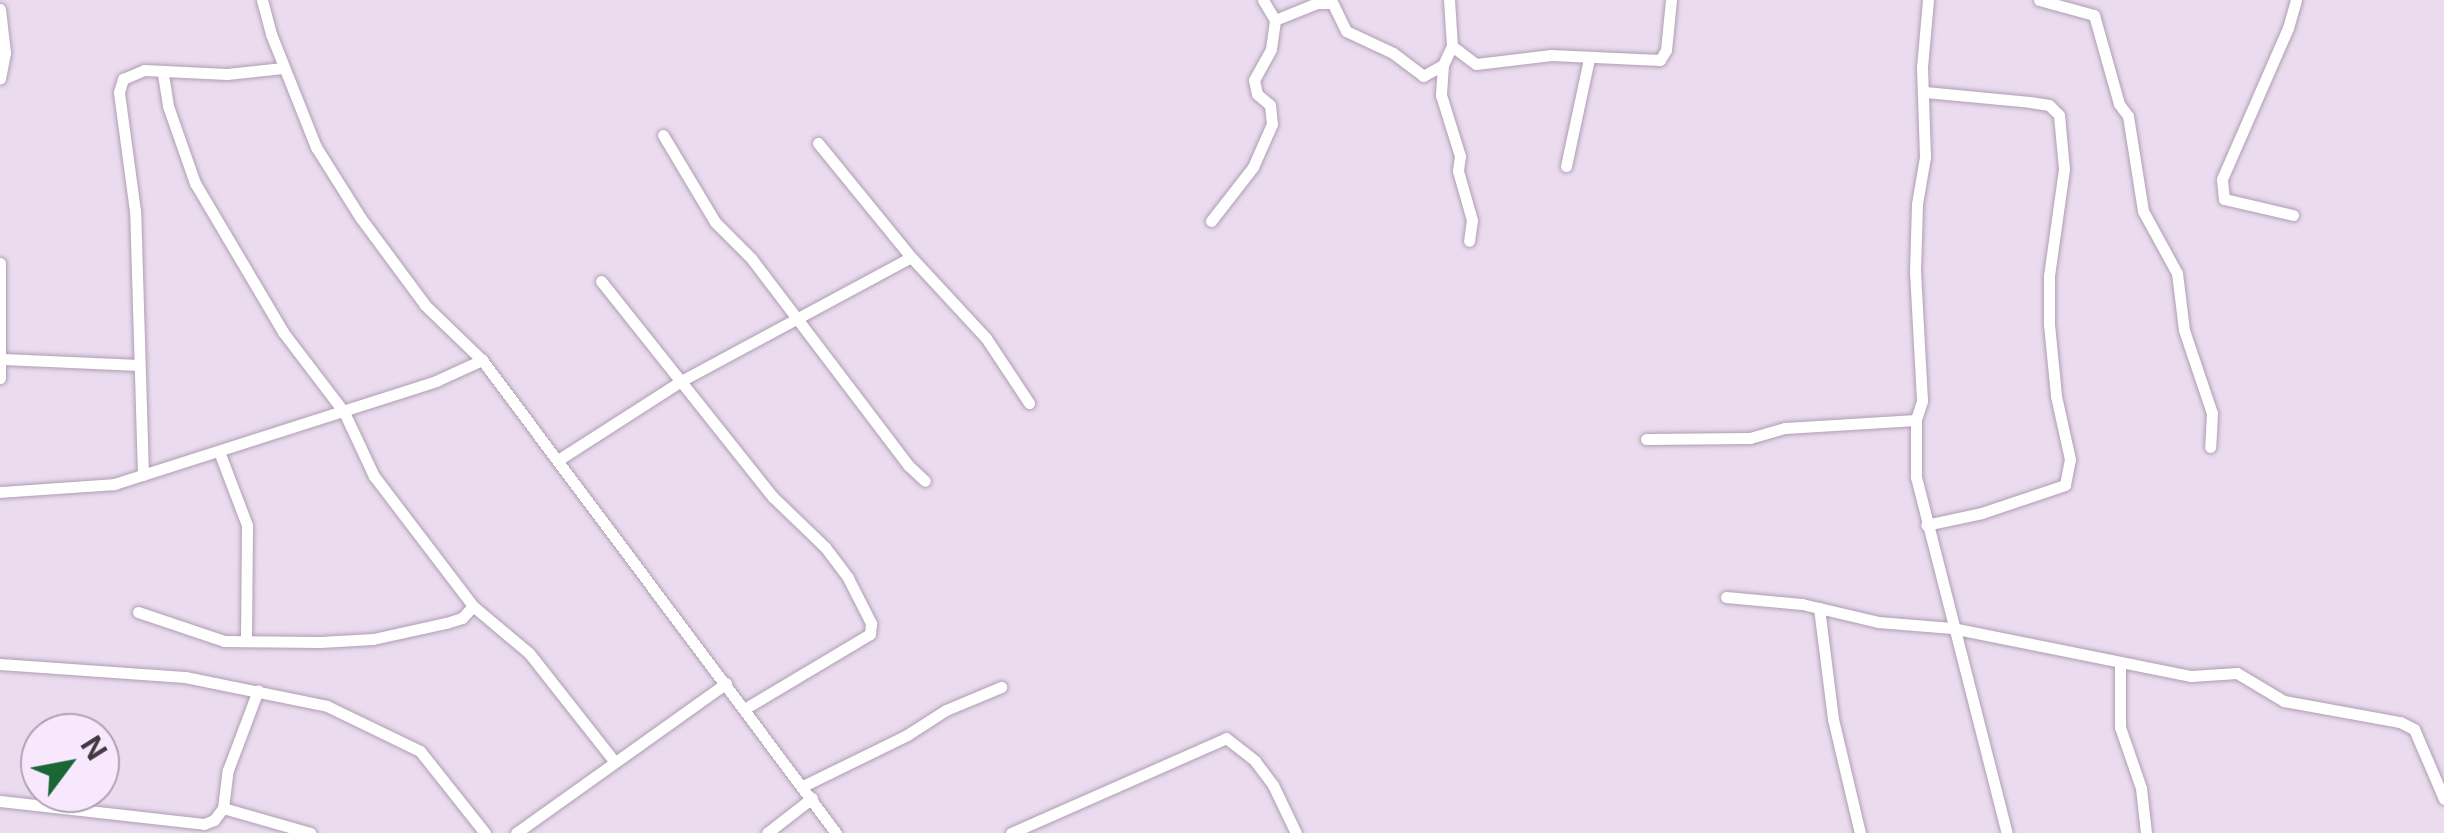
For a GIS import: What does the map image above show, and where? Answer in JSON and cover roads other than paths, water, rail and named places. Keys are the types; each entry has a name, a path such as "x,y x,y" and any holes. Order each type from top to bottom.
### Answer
{"street":[{"path":"262,0 283,68 316,147 360,217 425,305 482,360 836,833"},
{"path":"1211,221 1259,157 1272,124 1270,106 1257,94 1254,80 1271,49 1274,20 1263,0"},
{"path":"1448,0 1452,46 1443,65 1441,95 1460,156 1458,172 1472,220 1469,240"},
{"path":"1452,46 1476,64 1551,55 1589,59 1609,54 1660,60 1666,50 1671,0"},
{"path":"1928,0 1915,271 1922,400 1916,420 1916,477 2007,833"},
{"path":"2039,0 2094,15 2120,104 2128,116 2143,211 2178,273 2184,330 2212,413 2210,447"},
{"path":"2293,215 2224,199 2222,180 2296,0"},
{"path":"1274,20 1332,2 1346,32 1393,54 1441,95"},
{"path":"0,9 5,53 0,79"},
{"path":"1566,166 1589,59"},
{"path":"1423,76 1443,65"},
{"path":"143,474 135,211 118,92 123,79 131,74 283,68"},
{"path":"163,74 168,106 195,183 282,332 344,412 374,476 473,606 529,654 614,760"},
{"path":"1926,92 2049,105 2064,127 2064,169 2050,276 2049,324 2056,396 2070,459 2065,484 1982,513 1926,525"},
{"path":"663,135 697,197 751,258 795,321 926,481"},
{"path":"818,143 911,257 986,338 1029,403"},
{"path":"558,460 681,382 911,257"},
{"path":"0,263 0,378"},
{"path":"600,282 772,497 825,548 848,578 871,624 870,634 746,708"},
{"path":"3,360 139,365"},
{"path":"0,492 114,484 220,454 482,360"},
{"path":"1646,440 1750,438 1785,428 1916,420"},
{"path":"220,454 246,525 246,640"},
{"path":"1726,596 1819,608 1878,622 1952,628 2191,676 2237,673 2284,701 2400,722 2414,730 2444,799"},
{"path":"138,612 200,635 246,640 373,639 462,618 473,606"},
{"path":"1819,608 1833,719 1860,833"},
{"path":"2120,663 2120,727 2141,788 2146,833"},
{"path":"0,664 184,676 328,706 420,751 485,833"},
{"path":"516,833 726,683"},
{"path":"803,786 907,735 946,710 1002,687"},
{"path":"0,801 204,824 223,808 228,770 258,690"},
{"path":"1011,833 1226,738 1255,761 1273,785 1296,833"},
{"path":"767,833 812,798"},
{"path":"223,808 310,833"}]}
